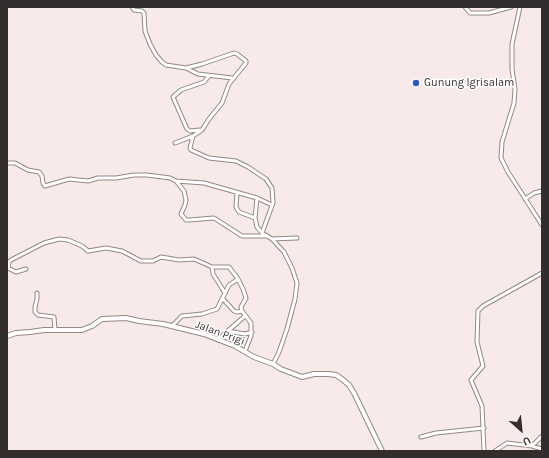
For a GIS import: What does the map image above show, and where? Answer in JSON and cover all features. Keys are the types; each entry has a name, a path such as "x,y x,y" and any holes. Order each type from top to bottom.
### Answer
{"street":[{"path":"132,7 134,10 144,12 145,31 156,55 162,62 169,66 186,68 198,74 232,78"},
{"path":"465,7 470,13 481,14 511,7"},
{"path":"520,7 512,44 512,69 515,90 514,103 502,142 501,158 508,172 542,225"},
{"path":"175,143 193,136 202,130 222,103 232,78 246,62 245,59 236,53 186,68"},
{"path":"202,130 191,131 187,129 173,97 181,90 204,82 209,76"},
{"path":"193,136 190,148 191,150 209,158 236,161 266,179 272,188 272,205 262,233"},
{"path":"7,163 15,163 28,170 39,172 45,186 69,179 88,181 98,178 116,178 134,175 170,178 182,188 185,194 186,200 181,214 186,220 214,218 242,236 267,236"},
{"path":"176,182 204,183 257,198 272,205"},
{"path":"525,199 534,193 542,191"},
{"path":"237,193 236,207 239,212 255,218"},
{"path":"257,198 255,218 257,227 262,233 272,239 286,256 297,283 295,299 287,329 273,364"},
{"path":"272,239 297,238"},
{"path":"26,269 16,272 8,268 9,262 50,241 60,239 68,240 82,246 88,251 106,248 122,250 140,261 153,261 161,257 179,260 194,259 212,267 229,267 238,279 246,296 241,307 245,316 251,323 252,332 245,351"},
{"path":"212,267 213,274 225,294"},
{"path":"484,451 482,406 471,380 483,366 477,342 478,311 483,306 542,273"},
{"path":"172,327 182,316 202,314 217,309 229,285 238,279"},
{"path":"37,293 38,299 35,312 38,315 54,317 55,329"},
{"path":"223,299 234,311 242,311"},
{"path":"218,340 245,316"},
{"name":"Jalan Prigi","path":"7,336 16,333 55,329 82,330 102,320 126,318 195,332 245,351 254,357 305,378 314,374 336,375 349,385 354,393 382,451"},
{"path":"228,331 245,334 252,332"},
{"path":"421,437 443,432 484,428"},
{"path":"532,446 542,436"},
{"path":"495,451 507,443 532,446 542,449"}],"place":[{"name":"Gunung Igrisalam","path":"416,83"}]}
